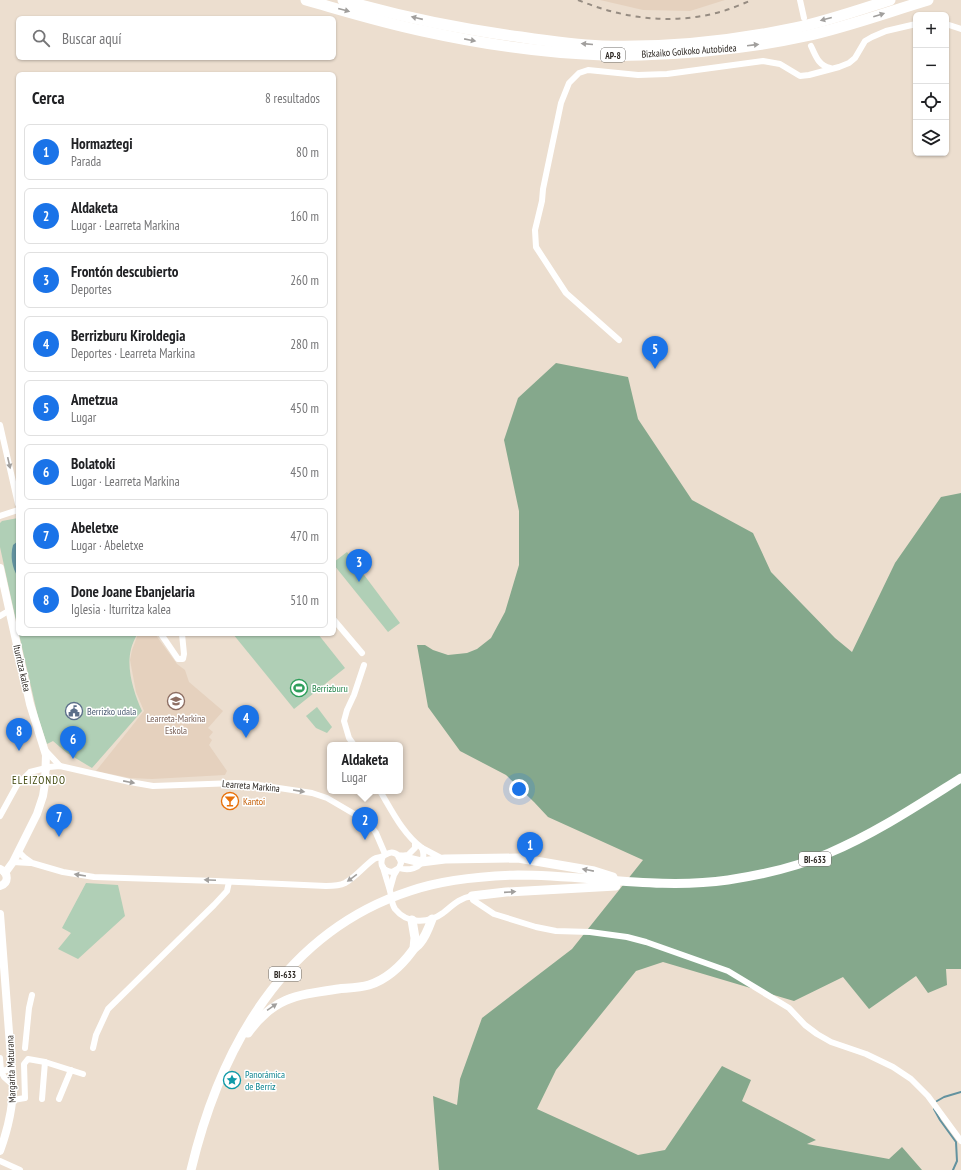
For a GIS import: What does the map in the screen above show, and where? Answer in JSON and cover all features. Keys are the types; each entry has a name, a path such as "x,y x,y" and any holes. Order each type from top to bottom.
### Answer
{"highway":[{"name":"Bizkaiko Golkoko Autobidea","path":"306,0 422,31 481,42 547,51 604,55 665,54 710,51 761,44 806,36 845,26 928,0"},
{"name":"Bizkaiko Golkoko Autobidea","path":"343,0 482,32 547,41 609,46 662,45 699,42 795,28 890,0"}],"main road":[{"name":"BI-633","path":"191,1170 205,1119 220,1078 247,1024 284,975 303,956 325,936 364,911 410,891 457,879 488,876 552,876 625,882 690,883 726,881 761,875 795,866 853,842 887,824 961,778"},
{"path":"399,856 421,862 445,859 518,858 594,871 625,882"},
{"path":"472,896 506,892 650,883"},
{"path":"414,948 420,944 432,919"},
{"path":"230,1058 240,1048 258,1020 277,1004 295,997 356,987 376,982 401,966 414,948 415,938 412,920"}],"street":[{"path":"800,0 804,18"},
{"path":"619,340 566,292 536,247 535,230 542,201 543,189 561,103 569,83 579,73 588,70 638,75 667,74 763,61 780,64 800,76 809,75 849,63 855,58 865,41 872,37 886,31 913,25"},
{"path":"949,25 961,29"},
{"path":"811,46 819,63 832,69"},
{"path":"809,75 816,69 819,63"},
{"path":"0,425 16,495"},
{"path":"0,516 16,511"},
{"name":"Iturritza kalea","path":"0,568 30,704 46,755 43,796 37,814 13,862 3,871 6,881 0,886"},
{"path":"0,616 10,610"},
{"path":"336,622 362,653"},
{"path":"162,636 178,659 183,659 182,636"},
{"path":"352,742 347,733 344,721 364,665"},
{"path":"43,746 60,766"},
{"path":"0,816 17,785 30,772 60,766"},
{"name":"Learreta Markina","path":"60,766 153,786 236,783 312,793 327,798 368,822 378,836 381,856"},
{"path":"382,794 400,825 415,843 435,856 445,859"},
{"path":"378,836 381,862 390,889 392,901 395,908 404,916 412,920 423,921 432,919 463,897 472,896 473,900 494,914 536,927 556,931 590,932 627,937 653,944 728,971 789,1008 805,1025 817,1034 831,1042 866,1054 893,1067 911,1079 928,1096 961,1141"},
{"path":"399,856 408,855 415,848 415,843"},
{"path":"383,867 390,872 398,869 408,870 415,868 423,858 422,848"},
{"path":"18,851 32,863"},
{"path":"13,862 32,863 63,872 94,877 338,886 346,883 381,856 393,852 399,856 401,862 394,875 390,889"},
{"path":"93,1048 96,1034 108,1009 214,905 227,891 229,882"},
{"name":"Margarita Maturana","path":"0,914 13,1085 11,1116 0,1150"},
{"path":"25,1048 26,1029 32,995"},
{"path":"0,1058 1,1071 4,1077 13,1085"},
{"path":"13,1100 25,1098 24,1064 28,1059 45,1062 82,1074"},
{"path":"42,1100 45,1062"},
{"path":"1,1071 12,1069"},
{"path":"59,1099 72,1070"},
{"path":"0,1161 20,1170"}],"shaded area":[{"path":"600,0 725,0 690,11 643,10"},
{"name":"Learreta-Markina Eskola","path":"137,636 156,636 177,664 185,670 189,682 223,711 208,728 213,732 209,737 212,740 209,745 227,771 225,775 152,779 130,778 96,771 144,711 136,692 130,660"}],"green space":[{"path":"556,363 628,377 638,419 692,500 753,533 771,572 835,638 852,652 895,563 941,497 961,493 961,969 946,969 947,985 928,993 916,976 869,1009 843,977 794,1001 663,962 636,971 556,1070 537,1109 638,1155 665,1150 722,1066 751,1080 742,1101 816,1140 807,1144 889,1159 902,1147 922,1170 439,1170 433,1096 457,1105 460,1079 482,1018 572,949 643,860 548,817 506,775 460,751 428,707 417,645 425,645 433,650 448,655 467,653 477,649 491,638 505,612 519,565 519,511 504,440 518,398"},
{"path":"16,518 16,621 0,547 0,523 2,521"},
{"path":"347,552 400,623 388,632 336,567 336,560"},
{"path":"19,636 136,636 131,649 129,665 136,697 142,711 92,768 67,753 53,741 47,744 38,717"},
{"name":"Berrizburu","path":"235,636 320,636 345,668 294,709"},
{"path":"317,707 332,727 327,733 316,728 306,716"},
{"path":"86,883 118,885 125,916 78,959 58,949 71,933 62,928"}],"water":[{"path":"16,543 16,573 12,558 13,545"}],"waterway":[{"path":"937,1101 944,1097 961,1092"},
{"path":"934,1109 956,1142 957,1161 953,1170"}],"railway":[{"path":"578,0 595,7 630,16 666,19 702,16 724,11 752,0"}],"place":[{"name":"Ametzua","path":"655,369"},
{"name":"Frontón descubierto","path":"359,582"},
{"name":"Berrizburu","path":"299,688"},
{"name":"Learreta-Markina Eskola","path":"176,701"},
{"name":"Berrizko udala","path":"74,711"},
{"name":"Berrizburu Kiroldegia","path":"246,738"},
{"name":"Done Joane Ebanjelaria","path":"19,751"},
{"name":"Bolatoki","path":"73,759"},
{"name":"Kantoi","path":"230,801"},
{"name":"Abeletxe","path":"59,837"},
{"name":"Aldaketa","path":"365,840"},
{"name":"Hormaztegi","path":"530,865"},
{"name":"Panorámica de Berriz","path":"232,1080"}],"district":[{"name":"ELEIZONDO","path":"39,780"}]}
